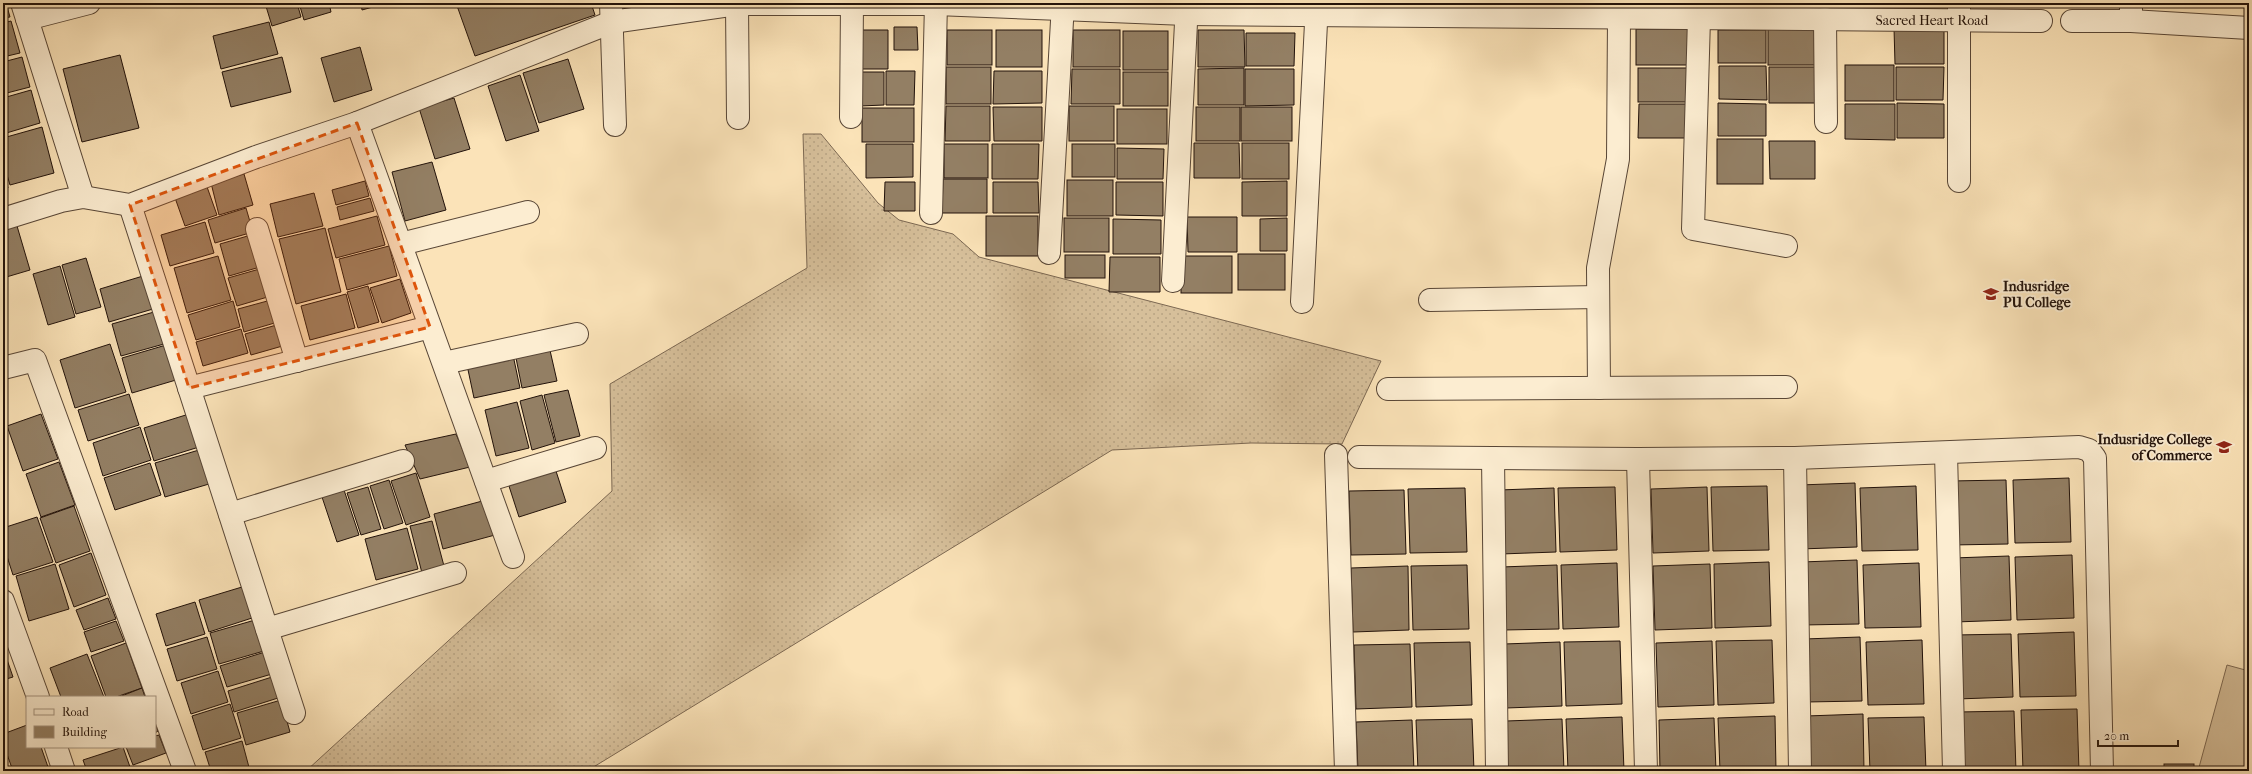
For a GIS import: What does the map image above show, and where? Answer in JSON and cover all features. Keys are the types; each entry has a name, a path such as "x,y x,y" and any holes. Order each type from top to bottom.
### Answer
{"street":[{"path":"84,197 24,11 89,3"},
{"path":"931,213 936,3"},
{"name":"Sacred Heart Road","path":"130,205 256,157 357,123 611,12 737,4 936,3 1187,8 1576,10 1619,18 1825,19 1959,12 2041,21"},
{"path":"737,4 738,118"},
{"path":"851,117 852,4"},
{"path":"1049,253 1063,6"},
{"path":"1173,281 1187,8"},
{"path":"1302,302 1316,9"},
{"path":"611,12 615,125"},
{"path":"1959,12 1959,181"},
{"path":"2072,21 2131,12 2249,28"},
{"path":"1599,388 1598,268 1618,159 1619,18"},
{"path":"1699,18 1693,230 1786,246"},
{"path":"1825,19 1826,122"},
{"path":"357,123 513,557"},
{"path":"3,219 61,201 84,197 130,205 294,713"},
{"path":"401,244 528,212"},
{"path":"256,229 296,361"},
{"path":"1430,300 1598,297"},
{"path":"189,388 430,327"},
{"path":"444,363 577,334"},
{"path":"3,368 35,360 185,771"},
{"path":"1388,389 1786,386"},
{"path":"1359,457 1638,459 1795,458 2079,447 2090,450 2095,458 2102,771"},
{"path":"486,481 595,448"},
{"path":"1946,453 1954,771"},
{"path":"1336,455 1346,771"},
{"path":"1493,458 1497,771"},
{"path":"1795,458 1800,771"},
{"path":"1638,459 1646,771"},
{"path":"230,514 403,461"},
{"path":"267,629 455,573"},
{"path":"3,601 38,696"},
{"path":"56,748 64,771"}],"highlighted area":[{"path":"357,123 430,327 189,388 130,205"}],"shaded area":[{"path":"803,134 821,134 878,203 899,220 953,234 979,257 1381,361 1342,444 1251,443 1112,450 587,771 306,771 612,491 610,384 807,268"},
{"path":"2227,665 2249,671 2249,771 2198,771"}],"building":[{"path":"3,3 6,3 10,17 3,18"},
{"path":"265,3 297,3 301,17 272,26"},
{"path":"299,3 329,3 331,12 304,20"},
{"path":"361,3 387,3 362,10"},
{"path":"456,3 591,3 595,15 475,56"},
{"path":"11,21 20,53 3,57 3,23"},
{"path":"269,22 278,54 221,69 213,36"},
{"path":"894,27 917,27 918,50 894,50"},
{"path":"1768,28 1817,28 1817,65 1768,65"},
{"path":"1894,28 1944,28 1944,64 1895,64"},
{"path":"1636,29 1688,29 1688,65 1636,65"},
{"path":"859,30 888,30 888,69 858,69"},
{"path":"947,30 992,30 992,65 947,65"},
{"path":"996,30 1042,30 1042,67 996,67"},
{"path":"1073,30 1120,30 1120,67 1073,67"},
{"path":"1198,30 1244,30 1245,67 1198,67"},
{"path":"1718,30 1766,30 1766,63 1718,63"},
{"path":"1123,31 1168,31 1168,70 1123,70"},
{"path":"1246,33 1295,33 1294,66 1246,66"},
{"path":"360,47 372,90 334,102 321,58"},
{"path":"120,55 139,128 82,142 63,69"},
{"path":"22,57 30,87 3,94 3,62"},
{"path":"282,57 291,92 231,107 222,72"},
{"path":"568,59 584,109 539,123 523,73"},
{"path":"1845,65 1894,65 1894,101 1845,101"},
{"path":"1719,66 1766,66 1767,100 1719,99"},
{"path":"946,67 991,67 991,104 946,104"},
{"path":"1769,67 1818,67 1817,103 1769,103"},
{"path":"1896,67 1944,67 1943,100 1896,100"},
{"path":"1244,68 1244,105 1198,105 1198,69"},
{"path":"1638,68 1688,68 1688,102 1638,102"},
{"path":"1072,69 1120,69 1120,104 1071,104"},
{"path":"1245,69 1294,69 1294,105 1245,106"},
{"path":"886,71 915,71 914,105 886,105"},
{"path":"994,71 1042,71 1042,103 993,104"},
{"path":"860,72 884,72 884,105 860,106"},
{"path":"1123,72 1168,72 1168,106 1123,106"},
{"path":"520,75 539,131 506,141 488,86"},
{"path":"31,90 40,123 3,134 3,98"},
{"path":"454,98 470,149 435,159 419,108"},
{"path":"1718,103 1766,104 1766,136 1718,136"},
{"path":"1897,103 1944,104 1944,138 1897,138"},
{"path":"1639,104 1690,104 1690,138 1638,138"},
{"path":"1845,104 1895,104 1895,140 1845,139"},
{"path":"946,106 990,106 990,141 945,141"},
{"path":"1069,106 1114,106 1114,141 1069,141"},
{"path":"993,107 1042,107 1042,141 994,141"},
{"path":"1196,107 1240,107 1240,141 1196,141"},
{"path":"1241,107 1292,107 1292,141 1241,141"},
{"path":"862,108 914,108 914,142 862,142"},
{"path":"1117,109 1167,109 1167,144 1117,144"},
{"path":"42,127 54,173 10,185 3,161 3,138"},
{"path":"1717,139 1763,139 1763,184 1717,184"},
{"path":"1769,141 1815,141 1815,179 1770,179"},
{"path":"1194,143 1239,143 1240,178 1194,178"},
{"path":"1242,143 1289,143 1289,179 1242,179"},
{"path":"866,144 913,144 913,177 866,178"},
{"path":"944,144 988,144 988,178 944,178"},
{"path":"992,144 1039,144 1038,179 992,179"},
{"path":"1072,144 1115,144 1115,177 1072,177"},
{"path":"1117,148 1164,149 1163,179 1117,179"},
{"path":"432,162 446,210 405,221 392,172"},
{"path":"3,170 8,188 3,189"},
{"path":"244,174 253,205 219,215 211,183"},
{"path":"943,179 987,179 987,213 942,213"},
{"path":"1067,180 1113,180 1113,216 1067,216"},
{"path":"365,181 369,196 336,205 332,190"},
{"path":"1287,181 1287,216 1242,216 1242,182"},
{"path":"885,182 915,182 915,211 884,211"},
{"path":"993,182 1038,182 1039,213 993,213"},
{"path":"1116,182 1163,182 1163,216 1116,215"},
{"path":"206,184 217,215 185,226 174,195"},
{"path":"314,193 323,226 278,237 270,204"},
{"path":"370,198 374,211 340,220 337,207"},
{"path":"246,208 253,232 215,243 208,220"},
{"path":"377,216 385,245 336,258 328,229"},
{"path":"986,216 1038,216 1038,256 986,256"},
{"path":"1187,217 1237,217 1237,252 1188,252"},
{"path":"1064,218 1109,218 1109,252 1064,252"},
{"path":"1287,218 1287,251 1260,251 1260,219"},
{"path":"1113,219 1161,220 1161,254 1113,254"},
{"path":"205,222 214,253 170,266 161,235"},
{"path":"17,226 30,270 3,278 3,230"},
{"path":"325,228 341,292 296,304 279,239"},
{"path":"251,235 260,267 229,276 220,244"},
{"path":"389,246 397,276 347,290 339,259"},
{"path":"1238,254 1285,254 1285,290 1238,290"},
{"path":"1065,255 1105,255 1105,278 1065,278"},
{"path":"218,256 231,300 187,313 174,268"},
{"path":"1181,256 1232,256 1232,293 1181,293"},
{"path":"1110,257 1160,257 1160,292 1109,292"},
{"path":"86,258 101,307 76,314 62,265"},
{"path":"60,266 75,317 48,325 33,274"},
{"path":"263,268 271,296 237,306 228,278"},
{"path":"143,276 153,309 109,322 100,289"},
{"path":"400,279 411,313 382,323 370,288"},
{"path":"368,286 379,322 358,328 347,292"},
{"path":"346,294 355,328 310,340 301,306"},
{"path":"271,300 278,322 244,332 238,309"},
{"path":"233,301 240,327 196,340 188,315"},
{"path":"154,312 164,344 121,356 112,324"},
{"path":"280,324 286,345 251,355 245,334"},
{"path":"241,329 248,353 203,366 196,342"},
{"path":"110,344 126,392 75,408 60,360"},
{"path":"166,345 176,380 132,393 122,358"},
{"path":"549,346 557,381 522,388 515,353"},
{"path":"513,355 520,388 474,398 467,365"},
{"path":"568,390 580,436 556,442 544,395"},
{"path":"129,394 139,425 88,441 78,410"},
{"path":"542,395 555,443 532,450 520,401"},
{"path":"517,402 529,448 496,456 485,410"},
{"path":"41,414 58,459 23,471 7,426"},
{"path":"189,414 199,447 154,461 144,428"},
{"path":"140,427 151,460 103,476 93,443"},
{"path":"456,434 470,467 420,479 405,445"},
{"path":"199,450 209,484 165,497 155,463"},
{"path":"59,462 75,505 41,517 26,474"},
{"path":"150,463 161,495 115,510 104,478"},
{"path":"555,468 566,502 519,517 508,483"},
{"path":"416,473 430,517 406,525 391,481"},
{"path":"2069,478 2071,542 2015,543 2013,480"},
{"path":"389,480 403,523 384,529 370,486"},
{"path":"2006,480 2008,544 1952,545 1950,481"},
{"path":"1855,483 1857,547 1800,549 1799,485"},
{"path":"1767,486 1769,550 1713,551 1711,487"},
{"path":"1916,486 1918,550 1862,551 1860,488"},
{"path":"368,487 381,529 361,535 347,493"},
{"path":"1615,487 1617,550 1560,552 1558,488"},
{"path":"1707,487 1709,551 1653,553 1651,489"},
{"path":"1465,488 1467,552 1410,553 1408,489"},
{"path":"1554,488 1556,552 1501,554 1499,490"},
{"path":"344,490 359,535 337,542 322,497"},
{"path":"1404,490 1406,554 1351,555 1349,491"},
{"path":"486,500 495,535 443,549 434,514"},
{"path":"74,506 90,551 56,563 40,518"},
{"path":"37,517 53,562 13,575 3,544 3,528"},
{"path":"432,521 444,566 422,573 410,526"},
{"path":"407,528 418,569 376,580 365,539"},
{"path":"91,553 106,595 74,607 59,565"},
{"path":"2072,555 2074,618 2017,620 2015,557"},
{"path":"2009,556 2011,620 1955,622 1953,558"},
{"path":"1857,560 1859,624 1803,625 1801,562"},
{"path":"1769,562 1771,626 1715,628 1714,564"},
{"path":"1617,563 1619,627 1563,629 1561,565"},
{"path":"1919,563 1921,627 1865,628 1863,565"},
{"path":"55,564 69,609 29,621 16,576"},
{"path":"1710,564 1712,628 1655,630 1653,566"},
{"path":"1467,565 1469,629 1413,630 1411,566"},
{"path":"1557,565 1559,629 1503,630 1501,567"},
{"path":"1408,566 1409,630 1353,632 1351,568"},
{"path":"242,587 252,618 209,632 199,600"},
{"path":"108,598 116,619 84,630 76,610"},
{"path":"195,602 205,634 166,646 156,614"},
{"path":"255,620 264,651 219,664 210,633"},
{"path":"116,621 124,641 91,652 84,632"},
{"path":"2074,632 2076,696 2020,697 2018,634"},
{"path":"2011,634 2013,697 1957,699 1955,635"},
{"path":"207,637 217,669 177,681 167,649"},
{"path":"1860,637 1862,701 1806,702 1804,639"},
{"path":"1772,640 1774,703 1718,705 1716,641"},
{"path":"1922,640 1924,704 1868,705 1866,642"},
{"path":"1620,641 1622,704 1566,706 1564,642"},
{"path":"1712,641 1714,705 1658,707 1656,643"},
{"path":"1470,642 1472,705 1416,707 1414,643"},
{"path":"1560,642 1562,706 1506,708 1504,644"},
{"path":"126,643 142,688 119,696 106,696 91,656"},
{"path":"1410,644 1412,707 1356,709 1354,645"},
{"path":"3,648 13,677 3,680"},
{"path":"265,652 272,674 227,687 220,666"},
{"path":"87,654 104,696 61,696 50,668"},
{"path":"218,671 228,702 191,714 181,683"},
{"path":"272,677 278,698 234,712 228,691"},
{"path":"142,688 145,696 122,696"},
{"path":"281,700 290,732 246,745 237,713"},
{"path":"230,704 241,738 203,750 192,716"},
{"path":"2077,709 2079,771 2023,771 2021,710"},
{"path":"2014,711 2016,771 1959,771 1958,712"},
{"path":"1863,714 1864,771 1808,771 1806,716"},
{"path":"1775,716 1776,771 1720,771 1718,718"},
{"path":"1622,717 1624,771 1568,771 1566,719"},
{"path":"1924,717 1926,771 1870,771 1868,718"},
{"path":"1714,718 1716,771 1660,771 1659,720"},
{"path":"1472,719 1474,771 1418,771 1416,720"},
{"path":"1562,719 1564,771 1508,771 1506,721"},
{"path":"1412,720 1414,771 1358,771 1356,722"},
{"path":"26,725 26,748 41,748 48,767 36,771 13,771 3,743 3,734"},
{"path":"159,735 166,753 133,765 126,748 156,748 156,736"},
{"path":"242,741 250,771 211,771 205,752"},
{"path":"123,748 130,767 119,771 87,771 83,760"},
{"path":"2164,764 2194,764 2194,771 2164,771"}],"place":[{"name":"Indusridge PU College","path":"1991,294"},
{"name":"Indusridge College of Commerce","path":"2224,447"}]}
